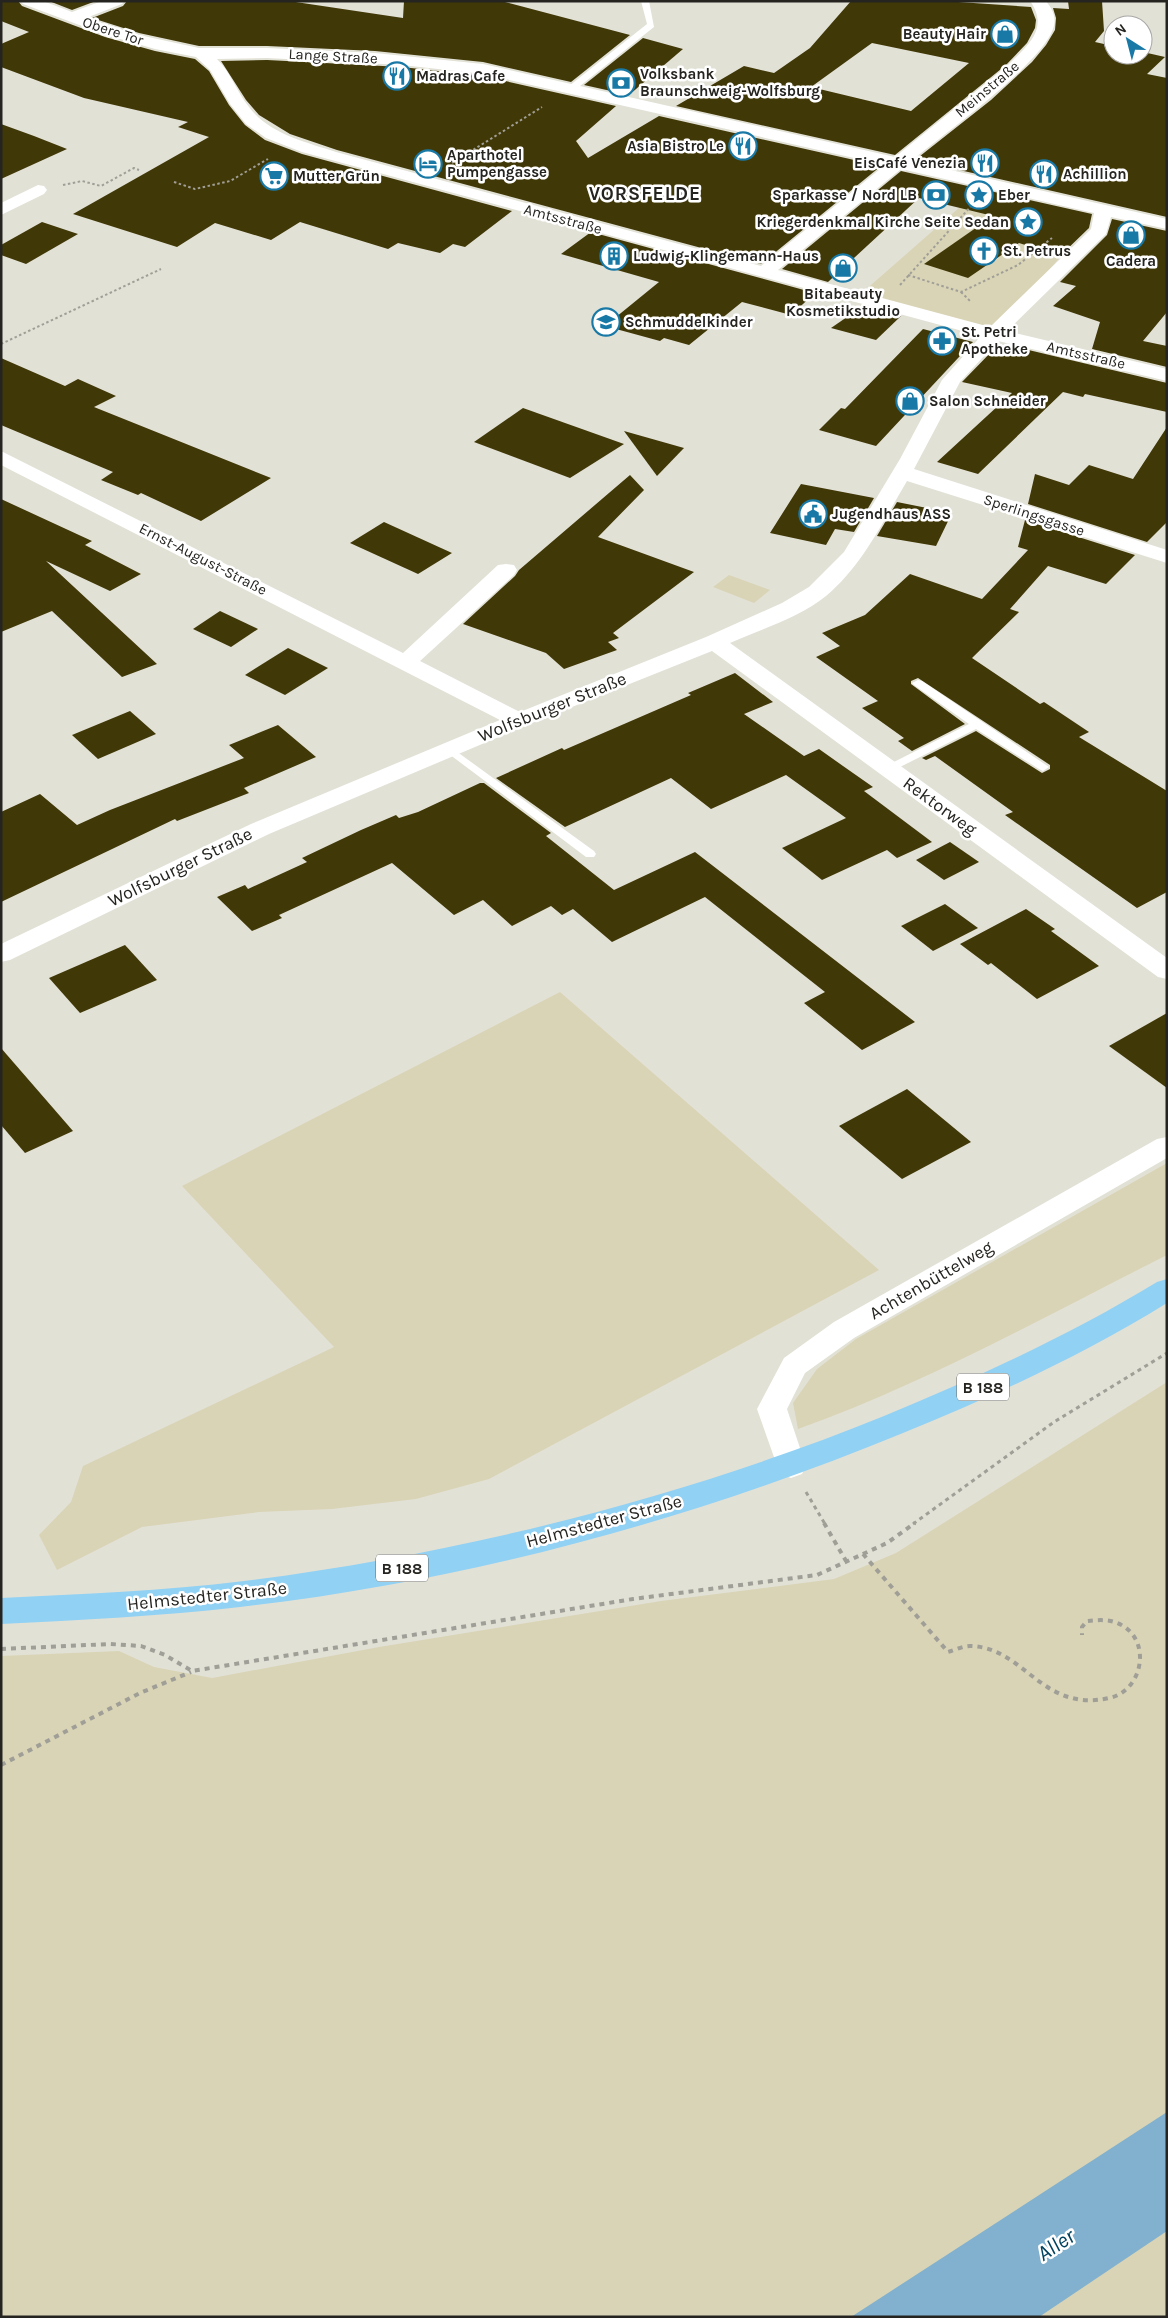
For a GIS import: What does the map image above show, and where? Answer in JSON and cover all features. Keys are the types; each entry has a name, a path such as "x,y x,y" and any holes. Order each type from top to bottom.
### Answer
{"main road":[{"name":"Helmstedter Straße","path":"1,1611 148,1603 274,1590 376,1574 512,1546 622,1520 791,1466 904,1422 1011,1374 1143,1304 1167,1289"}],"street":[{"name":"Obere Tor","path":"28,1 71,18 151,44 201,53"},
{"path":"71,18 116,1"},
{"name":"Meinstraße","path":"763,273 1013,68 1036,47 1045,31 1047,17 1038,1"},
{"name":"Lange Straße","path":"201,53 264,53 420,60 483,69 1167,224"},
{"name":"Amtsstraße","path":"201,53 218,67 245,113 278,136 330,156 994,334 1167,375"},
{"path":"1,210 38,190"},
{"path":"1100,230 1103,211"},
{"name":"Wolfsburger Straße","path":"1,954 260,828 519,720 714,642 790,608 817,592 852,555 952,380 994,334 1100,230"},
{"name":"Ernst-August-Straße","path":"1,457 519,720"},
{"name":"Sperlingsgasse","path":"901,472 1167,558"},
{"path":"406,662 506,570"},
{"name":"Rektorweg","path":"714,642 1167,970"},
{"name":"Achtenbüttelweg","path":"791,1466 772,1408 794,1366 844,1330 1167,1146"}],"lane":[{"path":"570,88 651,25 645,1"},
{"path":"918,683 1043,767"},
{"path":"888,769 977,724"},
{"path":"449,749 590,854"}],"path":[{"path":"424,181 531,115 570,88"},
{"path":"38,190 82,181 101,186 134,168 139,170"},
{"path":"174,182 195,189 230,181 253,168"},
{"path":"882,304 966,210 994,186"},
{"path":"908,275 961,292 1018,265 1057,234 1082,228 1100,230"},
{"path":"1,344 161,269"},
{"path":"1,1765 140,1693 192,1672 633,1599 817,1575 887,1543 1054,1422 1167,1353"},
{"path":"791,1466 846,1561"},
{"path":"863,1554 948,1652 969,1646 987,1648 1006,1657 1062,1696 1082,1701 1110,1698 1135,1682 1142,1664 1138,1644 1123,1626 1102,1619 1087,1620 1082,1627 1082,1635"},
{"path":"1,1649 110,1644 141,1646 165,1655 192,1672"}],"shaded area":[{"path":"960,207 1087,226 994,334 855,299"},
{"path":"729,575 770,590 754,603 713,587"},
{"path":"560,992 879,1270 489,1479 416,1499 332,1509 259,1512 142,1527 57,1570 39,1535 71,1502 83,1466 334,1347 182,1186"},
{"path":"1167,1163 1167,1255 939,1370 846,1411 798,1429 793,1403 817,1369 856,1339"},
{"path":"1167,1382 1167,2317 1,2317 1,1656 119,1651 154,1667 212,1678 379,1647 661,1601 834,1579 896,1553"}],"water":[{"name":"Aller","path":"1167,2112 1167,2231 1039,2317 851,2317"}],"building":[{"path":"1,1 18,1 22,6 105,37 155,51 195,59 209,71 229,105 245,125 265,140 302,154 512,211 465,247 453,244 440,253 398,243 388,249 300,222 271,240 215,223 177,247 73,214 209,137 178,127 188,122 84,98 1,67 1,44 29,32 1,21"},
{"path":"49,1 96,1 72,10"},
{"path":"127,1 289,1 403,18 404,1 501,1 630,35 571,82 483,62 375,51 267,46 199,46 139,33 92,18 123,6"},
{"path":"851,1 944,1 1031,7 1036,20 1035,28 1027,43 1006,65 895,155 676,106 744,66 774,73 810,48","holes":["872,43 969,63 911,111 811,87"]},
{"path":"1068,1 1102,1 1103,32 1095,42 1103,44 1103,65 1153,65 1153,54 1165,57 1147,74 1167,78 1167,217 915,160 991,100 1032,62 1055,30 1056,18 1053,8 1069,9"},
{"path":"643,38 683,49 629,95 584,85"},
{"path":"267,60 402,67 483,76 616,106 576,141 588,158 659,116 881,166 761,264 337,150 290,134 259,115 246,100 221,61"},
{"path":"1,124 34,136 67,149 1,179"},
{"path":"901,171 1092,214 1089,228 1060,256 1019,243 968,278 924,264 993,216 919,198 828,282 782,269"},
{"path":"1112,219 1167,231 1167,312 1143,341 1167,346 1167,367 1092,349 1100,322 1053,306 1076,286 1060,282 1107,235"},
{"path":"42,222 78,234 26,264 1,255 1,245"},
{"path":"591,232 815,293 791,315 742,302 689,345 664,338 660,341 605,326 659,282 561,254"},
{"path":"863,306 901,316 876,340 831,328"},
{"path":"923,329 973,342 876,446 819,430 841,408 845,409"},
{"path":"1008,345 1167,383 1167,412 1085,394 1083,397 1063,392 978,474 937,462 1012,393 962,382 995,348 1004,350"},
{"path":"1,358 65,386 78,379 116,396 94,407 271,478 201,521 141,493 138,495 101,480 113,472 1,425"},
{"path":"523,408 624,444 570,478 474,442"},
{"path":"1167,427 1167,522 1147,542 1028,504 1035,474 1069,485 1089,465 1133,479"},
{"path":"624,431 684,448 657,476"},
{"path":"630,475 644,490 598,537 694,572 613,633 619,638 608,642 617,650 564,669 546,653 463,624 515,576 519,570"},
{"name":"Jugendhaus ASS","path":"801,484 874,498 854,532 835,529 826,545 770,533"},
{"path":"1,499 92,541 85,545 141,574 110,591 46,561 157,664 122,677 52,611 1,632"},
{"path":"897,502 952,513 936,546 877,536"},
{"path":"1025,520 1135,555 1106,584 1048,566 1010,609 1019,612 972,658 1040,704 1044,702 1089,732 1079,737 1167,791 1167,892 1137,908 1005,815 1013,812 935,756 926,760 922,758 976,731 1042,773 1050,769 1050,765 918,678 911,681 911,684 965,724 912,751 898,741 904,738 862,708 878,701 816,657 840,646 822,633 865,615 910,574 982,599 1028,550 1018,547"},
{"path":"384,522 452,553 418,574 350,543"},
{"path":"220,611 258,629 231,647 193,629"},
{"path":"288,648 328,668 285,695 245,675"},
{"path":"735,673 773,702 744,714 804,756 819,749 873,787 864,791 932,842 897,858 887,850 822,880 782,848 846,818 786,775 711,809 671,778 565,827 496,778 562,748 564,750 691,695 688,693"},
{"path":"130,711 156,734 98,759 72,735"},
{"path":"278,725 316,757 244,788 249,793 177,821 175,819 1,902 1,812 40,794 77,825 110,810 244,758 229,745"},
{"path":"480,783 484,783 551,833 546,836 614,890 695,852 915,1022 862,1050 804,1003 825,992 705,897 612,942 573,909 562,915 551,906 512,926 483,900 454,915 392,863 279,915 282,918 252,931 217,897 245,885 248,889 307,862 302,858 361,830 396,815 399,818 418,812"},
{"path":"950,842 979,862 944,880 916,860"},
{"path":"945,904 978,928 933,951 901,926"},
{"path":"1026,909 1055,929 1051,931 1099,966 1037,999 991,963 988,965 960,944"},
{"path":"125,945 157,980 80,1013 49,978"},
{"path":"1167,1013 1167,1088 1109,1046"},
{"path":"1,1048 73,1131 25,1153 1,1125"},
{"path":"907,1089 971,1142 902,1179 839,1126"}],"place":[{"name":"Beauty Hair","path":"1005,34"},
{"name":"Madras Cafe","path":"397,76"},
{"name":"Volksbank Braunschweig-Wolfsburg","path":"621,83"},
{"name":"Asia Bistro Le","path":"743,146"},
{"name":"EisCafé Venezia","path":"985,163"},
{"name":"Aparthotel Pumpengasse","path":"428,164"},
{"name":"Achillion","path":"1044,174"},
{"name":"Mutter Grün","path":"274,176"},
{"name":"Sparkasse / Nord LB","path":"936,195"},
{"name":"Eber","path":"979,195"},
{"name":"Kriegerdenkmal Kirche Seite Sedan","path":"1028,222"},
{"name":"Cadera","path":"1131,235"},
{"name":"St. Petrus","path":"984,251"},
{"name":"Ludwig-Klingemann-Haus","path":"614,256"},
{"name":"Bitabeauty Kosmetikstudio","path":"843,268"},
{"name":"Schmuddelkinder","path":"606,322"},
{"name":"St. Petri Apotheke","path":"942,341"},
{"name":"Salon Schneider","path":"910,401"},
{"name":"Jugendhaus ASS","path":"813,514"}],"district":[{"name":"VORSFELDE","path":"645,194"}]}
